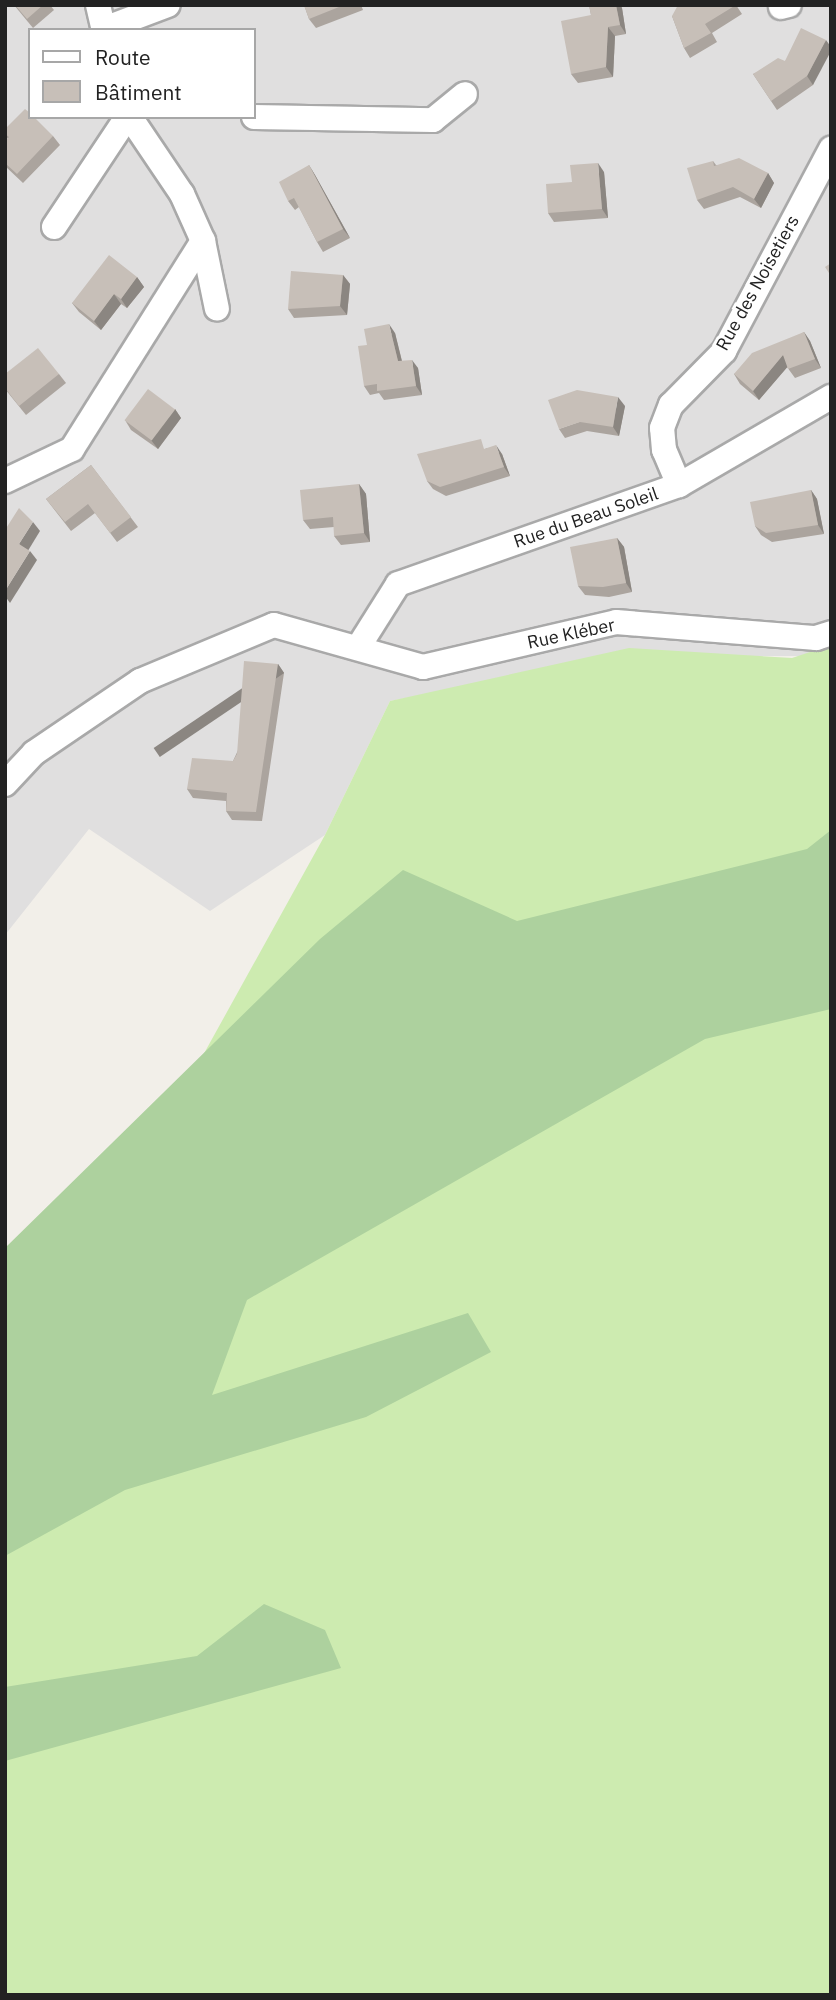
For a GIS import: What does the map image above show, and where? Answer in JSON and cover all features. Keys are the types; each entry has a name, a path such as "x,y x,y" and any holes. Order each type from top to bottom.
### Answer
{"street":[{"path":"98,5 104,28"},
{"path":"107,28 168,5"},
{"path":"256,117 433,120 465,94"},
{"path":"54,227 127,119"},
{"path":"129,119 182,194 203,241 217,309"},
{"name":"Rue des Noisetiers","path":"679,485 664,450 662,428 671,405 724,351 831,149"},
{"path":"5,481 72,449 203,241"},
{"name":"Rue du Beau Soleil","path":"359,646 398,584 679,485 831,397"},
{"name":"Rue Kléber","path":"5,784 34,753 140,681 274,625 359,646 423,667 616,622 816,638 831,633"}],"shaded area":[{"path":"5,5 831,5 831,646 800,656 628,656 390,701 325,835 210,911 89,829 5,935"}],"green space":[{"path":"831,645 831,1995 5,1995 5,1374 58,1317 325,835 390,701 629,648 792,658"},
{"path":"831,830 831,1009 705,1039 247,1300 212,1395 468,1313 491,1352 366,1417 125,1490 5,1556 5,1248 320,939 403,870 517,921 807,849"},
{"path":"264,1604 325,1630 341,1668 5,1761 5,1687 197,1656"}],"building":[{"path":"15,5 43,5 27,19"},
{"path":"304,5 344,5 309,19"},
{"path":"589,5 616,5 620,25 608,27 606,67 571,74 561,21 591,15"},
{"path":"678,5 736,5 705,24 711,33 684,48 672,16"},
{"path":"801,28 826,40 807,76 771,101 753,74 778,58 785,61"},
{"path":"25,109 28,111 28,119 36,119 53,136 17,174 5,163 5,141 9,137 5,134 5,129"},
{"path":"739,158 768,173 754,199 733,187 697,200 687,168 713,161 714,166"},
{"path":"598,163 602,209 548,213 546,184 572,182 570,165"},
{"path":"309,165 343,229 317,242 294,198 288,201 279,182"},
{"path":"109,255 137,277 121,299 114,294 94,321 72,303"},
{"path":"831,263 831,276 825,267"},
{"path":"291,271 343,275 340,306 288,309"},
{"path":"389,324 398,361 412,360 416,386 377,391 377,384 364,386 358,346 367,345 364,329"},
{"path":"804,332 815,359 788,369 783,355 753,391 734,374 752,353"},
{"path":"38,348 59,374 19,406 5,388 5,374"},
{"path":"148,389 175,409 152,441 125,420"},
{"path":"577,390 618,397 613,427 580,422 559,429 548,400"},
{"path":"481,439 484,449 496,445 504,467 440,487 427,481 417,454"},
{"path":"91,465 131,517 110,533 88,504 65,522 46,499"},
{"path":"359,484 364,533 334,536 333,517 303,520 300,490"},
{"path":"811,490 818,525 766,533 755,526 750,502"},
{"path":"19,508 33,522 19,544 30,551 5,591 5,530"},
{"path":"617,538 626,583 603,587 578,586 570,547"},
{"path":"244,661 278,664 256,812 226,811 227,793 187,789 192,758 233,761 237,754"}]}
